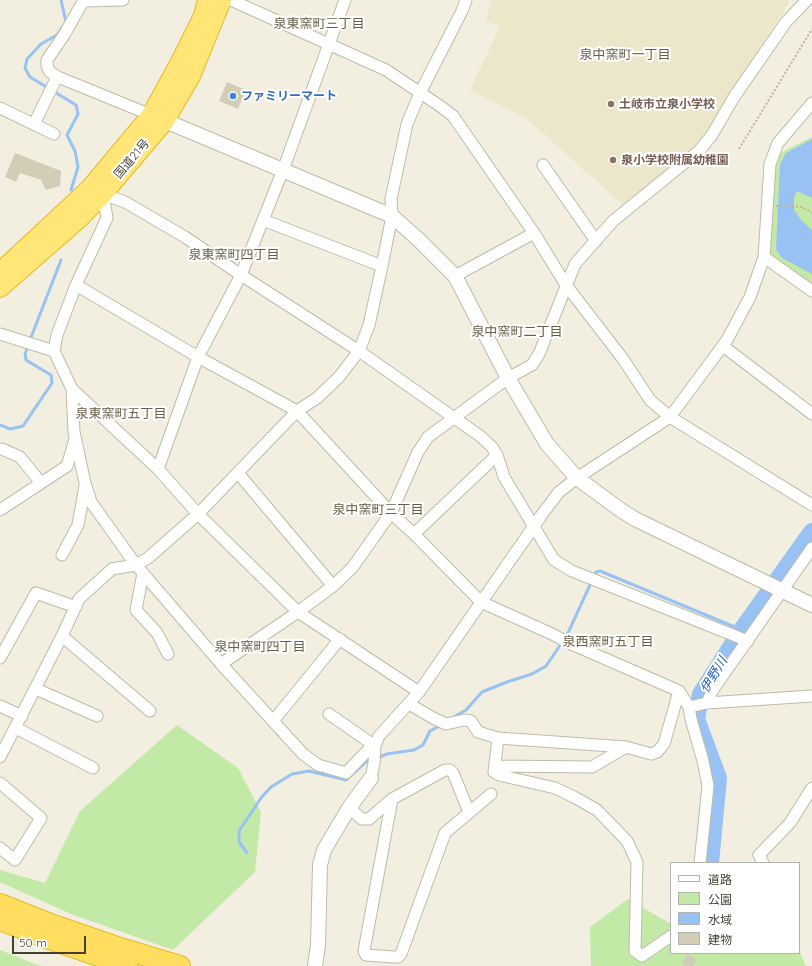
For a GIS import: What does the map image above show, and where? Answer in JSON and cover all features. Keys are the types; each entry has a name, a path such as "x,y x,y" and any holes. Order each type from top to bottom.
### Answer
{"highway":[{"name":"国道21号","path":"0,272 90,188 158,118 180,62 203,16 207,0"},
{"name":"国道21号","path":"0,288 79,219 103,194 158,118 191,76 222,0"},
{"path":"0,898 53,925"},
{"path":"0,904 53,925 114,946 180,966"},
{"path":"0,920 118,963"},
{"path":"0,928 118,963"}],"street":[{"path":"122,0 84,0 64,35 47,60 47,66 55,80 158,118 392,216 419,240 455,276 508,378 548,444 577,478 635,519 812,604"},
{"path":"231,0 386,70 453,116 534,233 566,285 623,359 650,400 670,417 812,505"},
{"path":"158,469 198,357 241,275 283,170 345,0"},
{"path":"168,654 157,633 136,610 140,569 148,558 198,514 297,411 317,398 339,377 359,351 369,325 382,266 392,216 391,199 407,124 420,93 462,11 466,0"},
{"path":"221,664 298,612 333,586 352,568 391,513 418,452 428,437 508,378 532,365 539,354 575,264 613,221 699,152 712,135 734,97 786,22 806,0"},
{"path":"34,124 55,80"},
{"path":"315,966 318,945 320,866 324,850 349,808 371,778 374,754 379,736 419,692 533,527 559,492 577,478 670,417 723,346 750,297 764,257 770,164 778,143 812,103"},
{"path":"0,108 54,134"},
{"path":"543,165 596,241"},
{"path":"419,692 298,612 198,514 158,469 72,389 54,351 57,335 76,285 107,218 103,194 125,202 185,237 359,351 480,436 492,447 497,455 504,477 554,560 572,571 586,577 602,582 748,641"},
{"path":"263,220 382,266"},
{"path":"455,276 534,233"},
{"path":"764,257 812,291"},
{"path":"76,285 198,357 297,411 391,513 414,534 481,602 569,643 679,691 689,707 690,718 703,761 708,786 700,862"},
{"path":"0,334 54,351"},
{"path":"723,346 812,414"},
{"path":"72,389 75,437 85,483 91,502 140,569 221,664 303,754 318,765 346,773 368,750 374,754"},
{"path":"0,510 67,466 75,437"},
{"path":"2,449 20,457 41,483"},
{"path":"414,534 497,455"},
{"path":"238,473 333,586"},
{"path":"62,555 78,525 85,483"},
{"path":"707,703 712,691 812,548"},
{"path":"0,757 62,636 79,599 112,569 140,569"},
{"path":"0,658 36,593 76,607"},
{"path":"62,636 150,711"},
{"path":"273,721 340,640"},
{"path":"36,688 97,716"},
{"path":"408,704 446,724 464,720 471,721 478,732 498,738 626,747 651,754 657,752 664,744 679,691"},
{"path":"689,707 707,703 812,696"},
{"path":"0,706 22,716"},
{"path":"329,714 374,754"},
{"path":"16,728 93,768"},
{"path":"498,738 494,772 554,788 574,797 597,810 611,822 627,841 637,862 635,951 642,956 670,937"},
{"path":"495,766 592,767 626,747"},
{"path":"349,808 362,819 370,819 392,800 445,770 450,770 454,774 468,812"},
{"path":"0,783 41,818 15,860 0,848"},
{"path":"762,862 758,855 790,823 812,788"},
{"path":"392,800 364,951 366,955 398,957 401,954 445,833 491,794"}],"path":[{"path":"739,149 812,29"},
{"path":"767,206 801,207 812,212"}],"shaded area":[{"name":"土岐市立泉小学校","path":"492,0 788,0 789,3 697,146 623,205 526,118 470,90 500,26 485,21"}],"green space":[{"path":"812,137 812,287 779,264 770,253 773,171 778,154"},
{"path":"177,725 238,768 261,812 255,872 173,950 71,914 0,882 0,870 45,883 80,811"},
{"path":"628,899 670,923 670,954 800,954 800,952 806,966 591,966 590,927"},
{"path":"0,950 35,964 43,966 0,966"}],"water":[{"path":"812,139 812,198 797,191 794,198 794,210 801,220 812,230 812,274 782,258 776,249 780,164 786,153"}],"building":[{"path":"227,82 246,90 238,109 219,101"},
{"path":"15,153 61,171 60,186 46,190 41,180 20,173 16,182 5,177"}],"waterway":[{"path":"61,0 66,22 57,35 41,44 27,59 25,68 30,77 76,105 78,114 67,135 75,151 78,167 71,190"},
{"path":"30,340 61,260"},
{"path":"0,425 10,429 23,426 52,383 51,375 26,360 25,354 28,346"},
{"name":"伊野川","path":"710,862 718,778 696,719 701,694 742,630 812,532"},
{"path":"452,718 466,710 482,692 532,674 546,666 567,635 596,572 600,571 742,630"},
{"path":"377,758 387,754 414,750 423,745 430,731 441,725"},
{"path":"247,853 239,842 239,831 261,798 271,787 292,774 309,771 346,780 367,761 371,760"}],"tunnel":[{"path":"686,966 693,954"}],"place":[{"name":"ファミリーマート","path":"233,96"},
{"name":"土岐市立泉小学校","path":"611,104"},
{"name":"泉小学校附属幼稚園","path":"613,160"}],"district":[{"name":"泉東窯町三丁目","path":"319,24"},
{"name":"泉中窯町一丁目","path":"625,55"},
{"name":"泉東窯町四丁目","path":"234,255"},
{"name":"泉中窯町二丁目","path":"517,332"},
{"name":"泉東窯町五丁目","path":"121,414"},
{"name":"泉中窯町三丁目","path":"378,510"},
{"name":"泉西窯町五丁目","path":"608,642"},
{"name":"泉中窯町四丁目","path":"260,647"}]}
